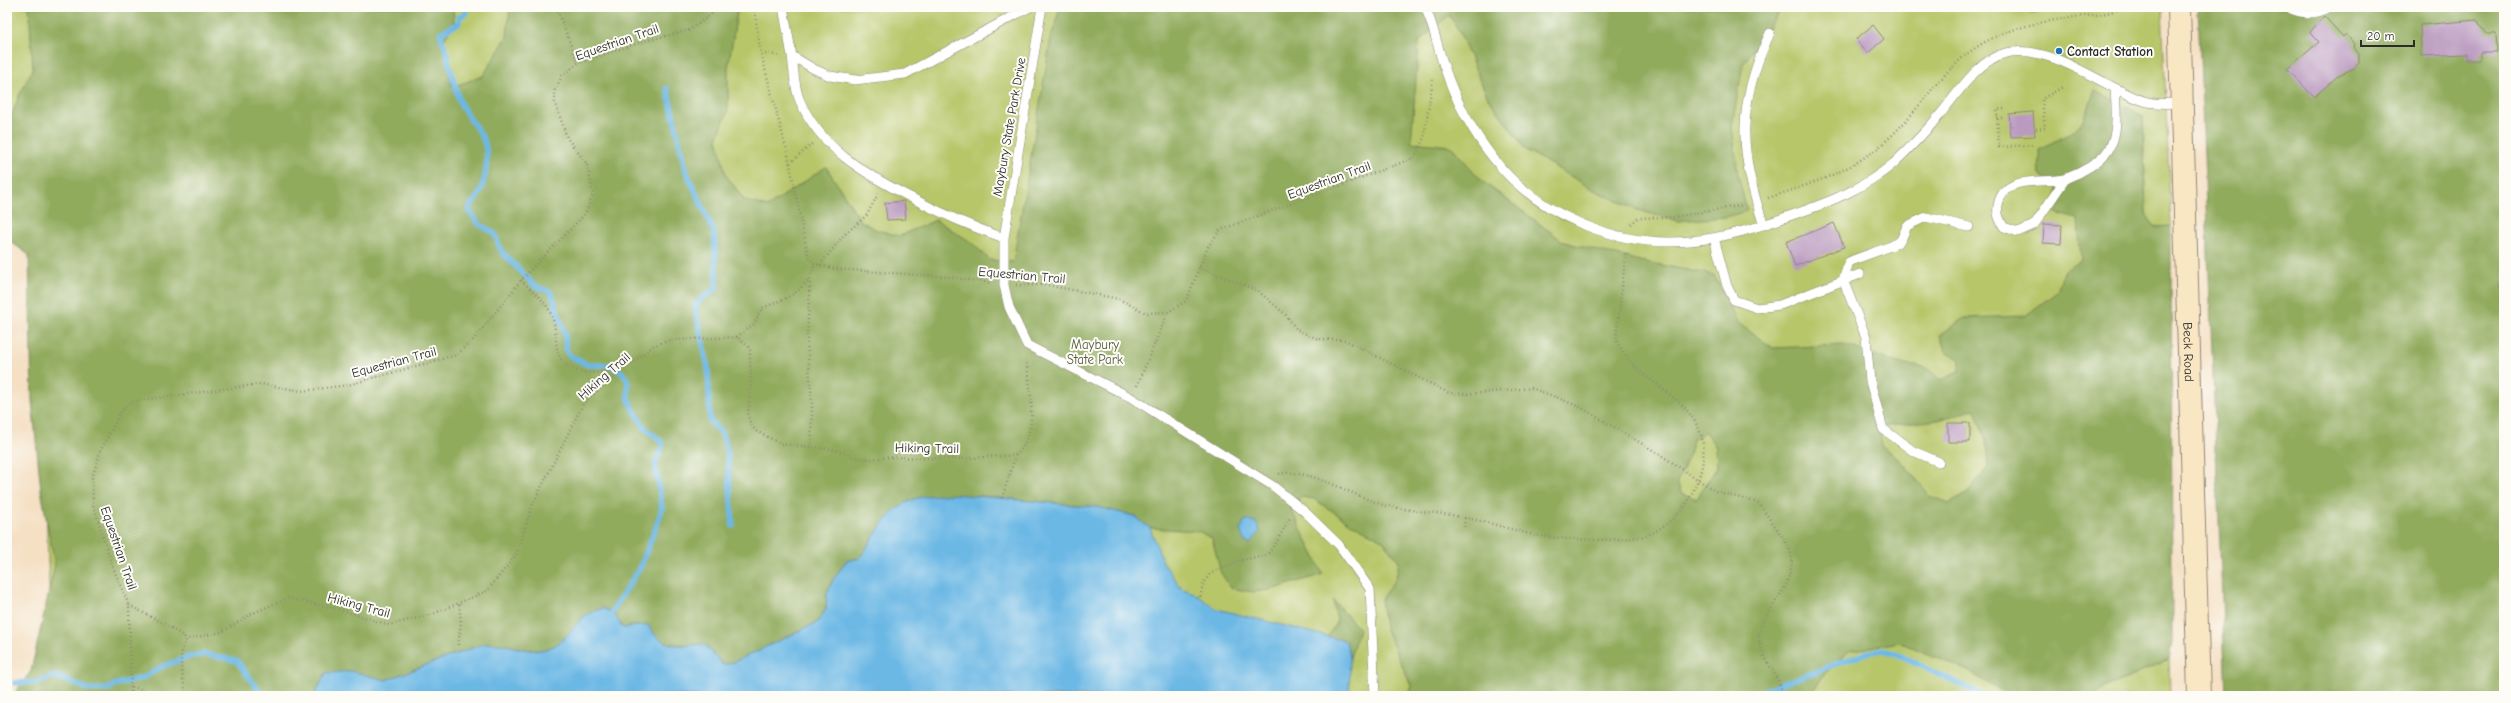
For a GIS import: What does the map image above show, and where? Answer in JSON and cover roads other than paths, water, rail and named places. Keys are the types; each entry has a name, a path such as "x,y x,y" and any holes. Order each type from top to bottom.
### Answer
{"main road":[{"name":"Beck Road","path":"2179,7 2183,103 2199,696"}],"lane":[{"path":"783,7 799,99 814,127 822,137 845,158 884,183 964,224 1004,238"},
{"path":"792,56 825,74 855,80 905,74 1030,7"},
{"name":"Maybury State Park Drive","path":"1042,7 1004,238 1003,252 1004,285 1009,307 1027,345 1130,397 1270,484 1339,545 1370,589 1375,696"},
{"path":"1425,7 1457,102 1472,128 1495,161 1526,190 1555,211 1589,227 1628,238 1667,242 1714,238 1764,225 1840,197 1893,163 1931,125 1979,69 1997,56 2014,52 2043,55 2145,102 2183,103"},
{"path":"2287,7 2310,14 2323,11 2330,7"},
{"path":"2446,7 2455,7"},
{"path":"1764,225 1756,202 1745,154 1744,120 1749,85 1770,33"},
{"path":"2066,178 2034,225 2018,232 2004,227 1997,214 1998,207 2003,194 2011,187 2022,182 2066,178 2094,164 2110,148 2116,124 2115,89"},
{"path":"1939,462 1913,451 1883,429 1870,381 1866,337 1843,280 1849,262 1864,254 1890,247 1900,241 1907,226 1926,217 1969,227"},
{"path":"1714,238 1727,286 1734,300 1757,308 1780,305 1860,274"}],"water":[{"path":"953,494 1097,507 1135,516 1150,528 1164,564 1181,588 1194,593 1217,609 1346,641 1350,658 1349,696 314,696 326,673 351,671 386,680 483,644 500,644 533,650 549,648 565,638 586,615 603,608 614,614 623,628 648,625 653,633 665,642 679,645 704,644 723,665 734,662 818,622 826,609 827,593 833,580 846,561 860,558 885,521 901,506 911,500 922,497"},
{"path":"1245,520 1256,522 1260,531 1250,544 1244,541 1240,530"}],"waterway":[{"path":"465,7 466,13 459,17 459,23 440,33 461,104 468,117 482,136 486,149 487,158 485,176 481,190 471,205 469,211 479,224 494,233 502,252 535,286 551,292 565,334 566,350 570,356 588,365 609,365 622,372 628,381 628,397 632,407 645,428 662,442 662,447 655,464 662,508 659,519 641,566 611,613"},
{"path":"667,88 686,171 714,232 717,288 701,299 695,307 708,368 710,421 721,432 727,449 733,526"},
{"path":"1749,696 1866,653 1883,650 1897,654 1984,696"},
{"path":"15,683 38,682 55,676 88,689 107,689 117,684 143,678 161,667 188,657 205,654 237,661 263,696"}],"place":[{"name":"Contact Station","path":"2059,51"}],"park label":[{"name":"Maybury State Park","path":"1095,352"}]}
